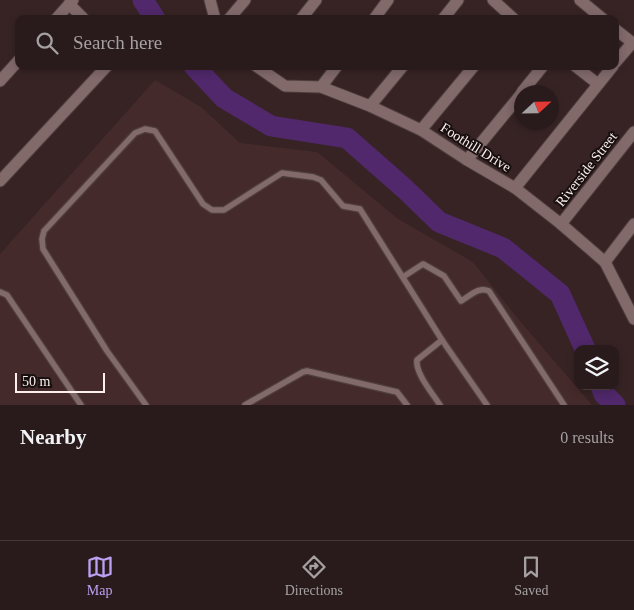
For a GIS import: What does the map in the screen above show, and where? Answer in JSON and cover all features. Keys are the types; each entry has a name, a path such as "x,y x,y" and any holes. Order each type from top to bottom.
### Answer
{"street":[{"path":"210,0 214,15"},
{"path":"232,15 245,0"},
{"path":"304,15 316,0"},
{"path":"377,15 388,0"},
{"path":"446,15 458,0"},
{"path":"493,0 510,15"},
{"path":"580,0 598,15"},
{"path":"60,15 71,2 81,15"},
{"path":"619,32 633,44 619,59"},
{"path":"0,81 15,64"},
{"path":"0,181 104,70"},
{"name":"Foothill Drive","path":"263,70 285,86 321,87 370,106 422,130 467,160 515,188 562,224 604,262 634,319"},
{"path":"321,87 334,70"},
{"path":"370,106 400,70"},
{"path":"422,130 471,70"},
{"path":"528,85 540,70"},
{"path":"580,70 598,84"},
{"path":"515,188 609,70"},
{"path":"467,160 514,103"},
{"name":"Riverside Street","path":"562,224 634,132"},
{"path":"604,262 634,224"}],"lane":[{"path":"146,405 107,352 43,249 42,239 44,231 134,132 145,129 155,131 203,204 212,210 224,210 282,173 313,177 321,180 343,206 360,209 442,340 487,405"},
{"path":"403,277 424,264 444,276 461,301 480,290 489,291 564,405"},
{"path":"0,292 7,295 81,405"},
{"path":"440,405 418,371 416,364 417,360 442,340"},
{"path":"245,405 307,371 397,392 407,405"}],"shaded area":[{"path":"155,80 201,107 240,143 317,152 398,219 473,262 519,320 574,384 574,390 579,390 592,405 0,405 0,254"}],"waterway":[{"path":"143,0 152,15"},
{"path":"198,70 224,98 271,126 347,138 439,222 503,248 560,294 583,345"},
{"path":"602,390 615,405"}]}
